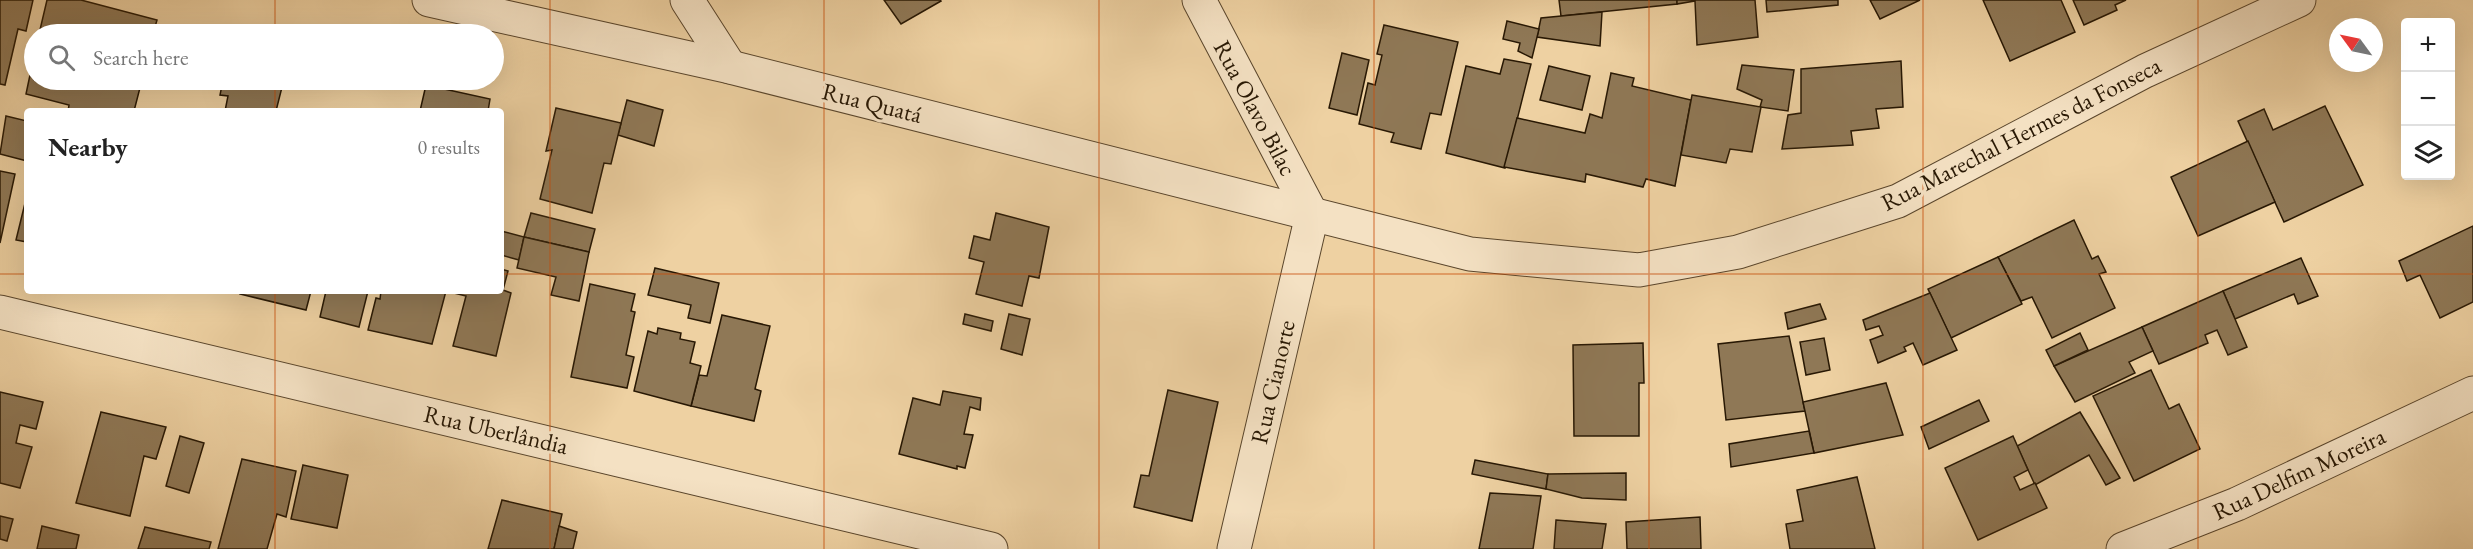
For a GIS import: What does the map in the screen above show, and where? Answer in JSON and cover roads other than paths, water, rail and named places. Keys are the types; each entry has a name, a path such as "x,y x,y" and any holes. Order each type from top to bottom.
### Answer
{"street":[{"name":"Rua Quatá","path":"429,0 730,67 1312,215"},
{"path":"687,0 730,67"},
{"name":"Rua Olavo Bilac","path":"1199,0 1312,215"},
{"name":"Rua Marechal Hermes da Fonseca","path":"1312,215 1470,254 1639,270 1738,252 1898,201 2145,71 2299,0"},
{"name":"Rua Cianorte","path":"1234,549 1312,215"},
{"name":"Rua Uberlândia","path":"0,312 991,549"},
{"name":"Rua Delfim Moreira","path":"2123,549 2237,504 2473,393"}]}
